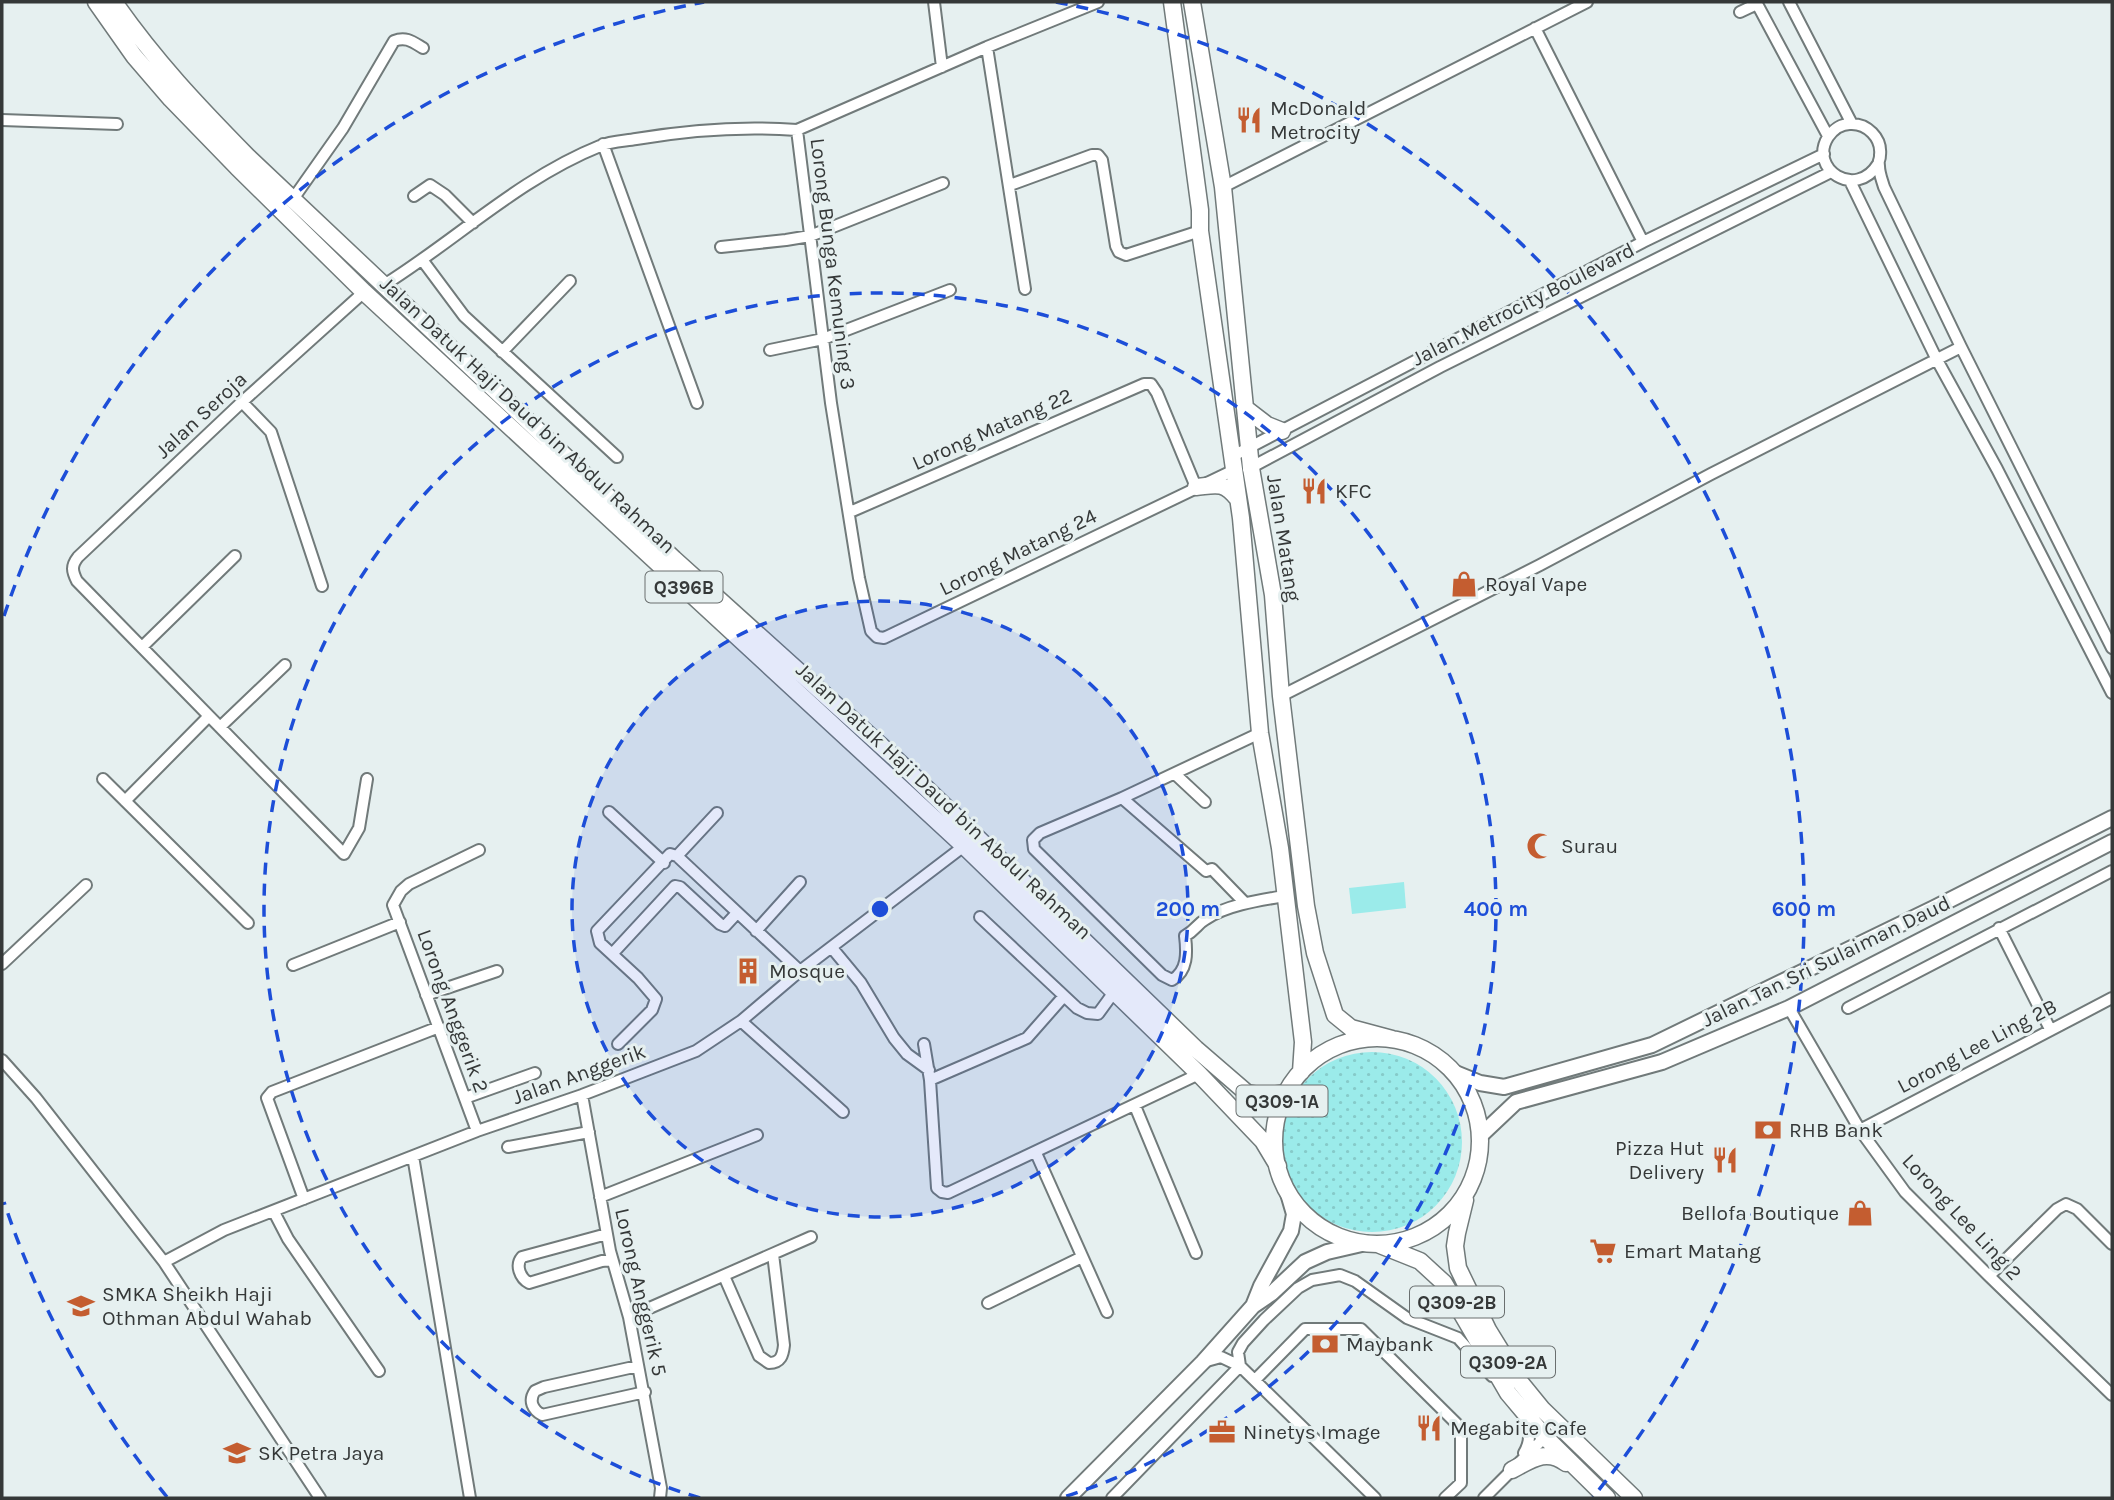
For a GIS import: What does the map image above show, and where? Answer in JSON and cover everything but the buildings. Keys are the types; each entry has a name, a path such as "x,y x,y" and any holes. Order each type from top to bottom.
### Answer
{"main road":[{"name":"Jalan Datuk Haji Daud bin Abdul Rahman","path":"96,2 134,55 171,99 364,292 964,846 1199,1074 1263,1141 1278,1166"},
{"name":"Jalan Datuk Haji Daud bin Abdul Rahman","path":"114,2 146,47 182,90 293,199 664,549 898,761 1196,1049 1247,1093 1265,1096 1286,1093"},
{"name":"Jalan Matang","path":"1172,2 1237,498 1260,733 1280,848 1303,1042 1301,1072"},
{"name":"Jalan Matang","path":"1192,2 1223,187 1251,468 1273,595 1281,696 1306,906 1315,953 1335,1015 1351,1028 1392,1039"},
{"path":"1245,408 1267,425 1282,431"},
{"path":"1196,487 1221,484 1229,488 1237,498"},
{"name":"Jalan Tan Sri Sulaiman Daud","path":"1453,1072 1480,1083 1504,1087 1652,1045 1934,908 2112,817"},
{"name":"Jalan Tan Sri Sulaiman Daud","path":"1480,1136 1516,1102 1662,1062 1789,1008 2112,842"},
{"name":"Q309-1A","path":"1370,1038 1392,1039 1426,1050 1453,1072 1472,1102 1480,1136 1479,1159 1468,1191 1456,1207 1433,1228 1405,1240 1370,1243 1342,1237 1321,1226 1302,1210 1287,1190 1278,1166 1276,1124 1286,1093 1301,1072 1327,1051 1348,1042 1370,1038"},
{"path":"1254,1306 1261,1286 1291,1231 1294,1214 1287,1190"},
{"name":"Q309-2A","path":"1468,1191 1455,1246 1458,1268 1488,1330 1520,1382 1542,1409 1634,1498"},
{"path":"1074,1495 1254,1306 1305,1262 1328,1252 1370,1243"},
{"name":"Q309-2B","path":"1370,1243 1420,1261 1444,1283 1508,1393 1545,1437 1607,1498"},
{"path":"1488,1330 1498,1360 1513,1385 1544,1424 1545,1437"},
{"path":"1512,1470 1539,1456 1550,1455 1559,1457 1587,1479"}],"street":[{"path":"934,2 942,66"},
{"path":"384,285 423,261 554,167 603,144 669,134 763,127 797,130 942,66 1098,2"},
{"path":"1223,187 1587,2"},
{"path":"1790,2 1852,124"},
{"path":"1740,12 1756,3 1828,136 1824,154 1831,172 1850,181 1867,177 1878,164 1881,155 1876,137 1870,130 1852,124 1843,125 1828,136"},
{"path":"1535,28 1643,242"},
{"path":"293,199 343,128 394,41 401,38 410,40 424,48"},
{"path":"987,47 1025,289"},
{"path":"2,120 117,124"},
{"name":"Lorong Bunga Kemuning 3","path":"797,130 831,403 859,578"},
{"path":"603,144 697,403"},
{"name":"Jalan Metrocity Boulevard","path":"1233,468 1250,449 1380,378 1643,242 1824,154"},
{"path":"1010,185 1098,155 1102,160 1115,246 1119,252 1126,255 1200,230"},
{"path":"1878,164 1884,187 1961,347 2112,648"},
{"name":"Jalan Metrocity Boulevard","path":"1233,468 1251,468 1388,395 1831,172"},
{"path":"1850,181 1937,360 1997,469 2112,693"},
{"path":"721,247 810,236 943,183"},
{"path":"414,196 430,185 445,195 473,223"},
{"path":"423,261 464,316 617,457"},
{"path":"502,352 570,281"},
{"path":"770,350 823,339 950,290"},
{"name":"Jalan Seroja","path":"142,647 77,581 72,571 73,564 242,402 364,292"},
{"path":"1281,696 1517,578 1711,474 1961,347"},
{"path":"1380,378 1388,395"},
{"name":"Lorong Matang 22","path":"850,512 1144,384 1151,384 1157,393 1196,487"},
{"path":"242,402 271,432 322,586"},
{"name":"Lorong Matang 24","path":"859,578 872,631 884,638 1233,468"},
{"path":"235,556 142,647 345,854 359,828 367,779"},
{"path":"220,727 285,665"},
{"path":"125,801 209,716"},
{"path":"1260,733 1175,774 1040,833 1033,840 1034,849 1162,975 1172,980 1179,976 1184,968 1185,936 1197,929 1205,919 1245,903 1285,896"},
{"path":"1175,774 1205,802"},
{"path":"103,779 247,923"},
{"path":"1122,798 1206,871 1212,869 1245,903"},
{"path":"609,812 664,863"},
{"path":"677,856 717,813"},
{"name":"Jalan Anggerik","path":"164,1262 224,1230 477,1131 696,1051 741,1021 800,971 964,846"},
{"name":"Lorong Anggerik 2","path":"477,1131 393,905 401,891 409,884 479,850"},
{"path":"618,1044 652,1010 656,999 613,953 600,943 597,931 670,854 677,856 800,971"},
{"path":"1848,1008 2112,871"},
{"path":"756,931 800,882"},
{"path":"2,964 86,885"},
{"path":"613,953 675,886 680,887 720,924 725,926 737,913"},
{"path":"980,918 1077,1008 1094,1015 1114,992"},
{"path":"293,965 400,922"},
{"path":"1998,928 2050,1029"},
{"path":"832,948 861,983 894,1038 930,1075"},
{"path":"426,995 497,971"},
{"path":"930,1075 1027,1038 1064,996"},
{"name":"Lorong Lee Ling 2B","path":"1860,1130 2112,998"},
{"name":"Lorong Lee Ling 2","path":"1789,1008 1860,1130 1905,1192 2112,1395"},
{"path":"741,1021 843,1112"},
{"path":"304,1199 267,1098 272,1092 439,1027"},
{"path":"924,1044 930,1075 937,1188 948,1193 1199,1074"},
{"path":"2,1060 36,1098 164,1262 320,1498"},
{"path":"465,1098 535,1073"},
{"name":"Lorong Anggerik 5","path":"582,1094 612,1260 629,1317 645,1392 662,1488 660,1498"},
{"path":"1135,1106 1196,1253"},
{"path":"508,1147 589,1132"},
{"path":"600,1198 757,1135"},
{"path":"1036,1153 1107,1312"},
{"path":"413,1156 470,1498"},
{"path":"1989,1276 2057,1209 2066,1204 2077,1209 2112,1244"},
{"path":"274,1212 288,1238 379,1371"},
{"path":"607,1234 522,1257 519,1268 529,1283 612,1260"},
{"path":"629,1317 811,1237"},
{"path":"724,1276 759,1356 769,1363 776,1362 782,1355 784,1345 772,1254"},
{"path":"988,1303 1082,1257"},
{"path":"1240,1366 1238,1352 1243,1343 1287,1296 1312,1280 1340,1275 1355,1281 1407,1318 1458,1338 1508,1393"},
{"path":"1255,1380 1305,1329 1361,1329 1461,1428 1461,1483 1445,1498"},
{"path":"1203,1362 1221,1357 1240,1366 1375,1498"},
{"path":"638,1366 544,1387 533,1392 532,1404 535,1410 547,1414 645,1392"},
{"path":"1112,1498 1240,1366"},
{"path":"1512,1470 1529,1442 1529,1430 1518,1406"},
{"path":"1484,1498 1545,1437"}],"shaded area":[{"path":"1404,882 1406,908 1352,914 1349,888"},
{"path":"1372,1052 1406,1059 1436,1078 1455,1108 1462,1142 1455,1176 1436,1206 1406,1225 1372,1232 1338,1225 1308,1206 1289,1176 1282,1142 1289,1108 1308,1078 1338,1059"}],"place":[{"name":"McDonald Metrocity","path":"1249,120"},
{"name":"KFC","path":"1314,491"},
{"name":"Royal Vape","path":"1464,584"},
{"name":"Surau","path":"1540,846"},
{"name":"Mosque","path":"748,971"},
{"name":"RHB Bank","path":"1768,1130"},
{"name":"Pizza Hut Delivery","path":"1725,1160"},
{"name":"Bellofa Boutique","path":"1860,1213"},
{"name":"Emart Matang","path":"1603,1251"},
{"name":"SMKA Sheikh Haji Othman Abdul Wahab","path":"81,1306"},
{"name":"Maybank","path":"1325,1344"},
{"name":"Megabite Cafe","path":"1429,1428"},
{"name":"Ninetys Image","path":"1222,1432"},
{"name":"SK Petra Jaya","path":"237,1453"}]}
